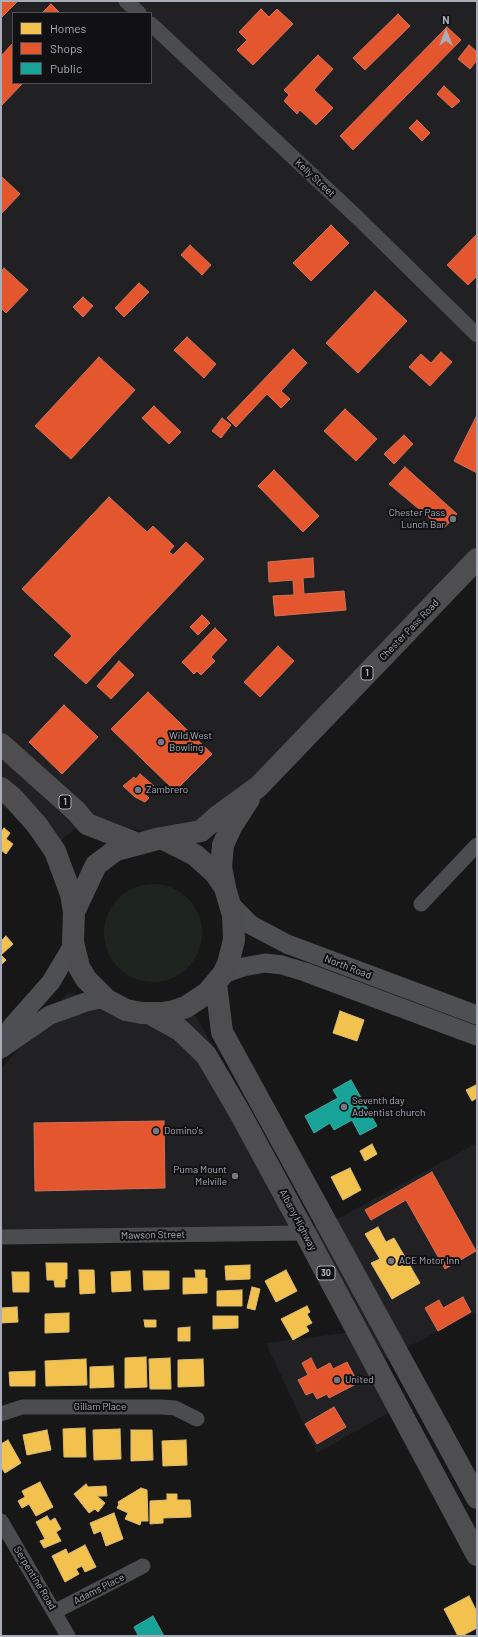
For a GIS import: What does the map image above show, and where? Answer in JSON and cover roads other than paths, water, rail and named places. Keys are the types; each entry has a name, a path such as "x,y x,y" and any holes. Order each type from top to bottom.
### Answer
{"highway":[{"name":"Chester Pass Road","path":"161,838 201,831 218,816 258,787 477,559"},
{"name":"1","path":"1,744 76,811 87,824 138,844"},
{"name":"Chester Pass Road","path":"227,896 221,867 223,845 231,828 258,787"},
{"name":"1","path":"5,793 37,824 55,851 71,894 74,912 74,945 79,967 86,979 105,998 126,1010 150,1013 168,1012 186,1007 207,993 219,979 230,958 234,940 233,915 227,896 215,873 195,855 161,838 116,850 96,865 74,912"},
{"name":"30","path":"219,979 222,1032 477,1498"},
{"name":"Albany Highway","path":"150,1013 180,1030 206,1055 305,1233 477,1555"}],"main road":[{"name":"North Road","path":"227,896 251,925 287,944 477,1015"},
{"path":"1,1043 7,1024 51,982 74,945"},
{"name":"North Road","path":"219,979 243,967 265,963 282,965 305,972 477,1036"},
{"path":"1,1049 50,1015 86,1002 105,998"}],"street":[{"path":"126,1 138,12"},
{"name":"Kelly Street","path":"152,25 359,219 477,335"},
{"path":"421,904 477,845"},
{"name":"Mawson Street","path":"1,1237 305,1233"},
{"name":"Gillam Place","path":"1,1414 22,1407 162,1407 175,1408 197,1419"},
{"name":"Serpentine Road","path":"3,1529 68,1636"},
{"name":"Adams Place","path":"54,1612 143,1566"}],"place":[{"name":"Chester Pass Lunch Bar","path":"453,519"},
{"name":"Wild West Bowling","path":"161,742"},
{"name":"Zambrero","path":"138,790"},
{"name":"Seventh day Adventist church","path":"344,1107"},
{"name":"Domino's","path":"156,1131"},
{"name":"Puma Mount Melville","path":"235,1176"},
{"name":"ACE Motor Inn","path":"391,1261"},
{"name":"United","path":"337,1380"}]}
